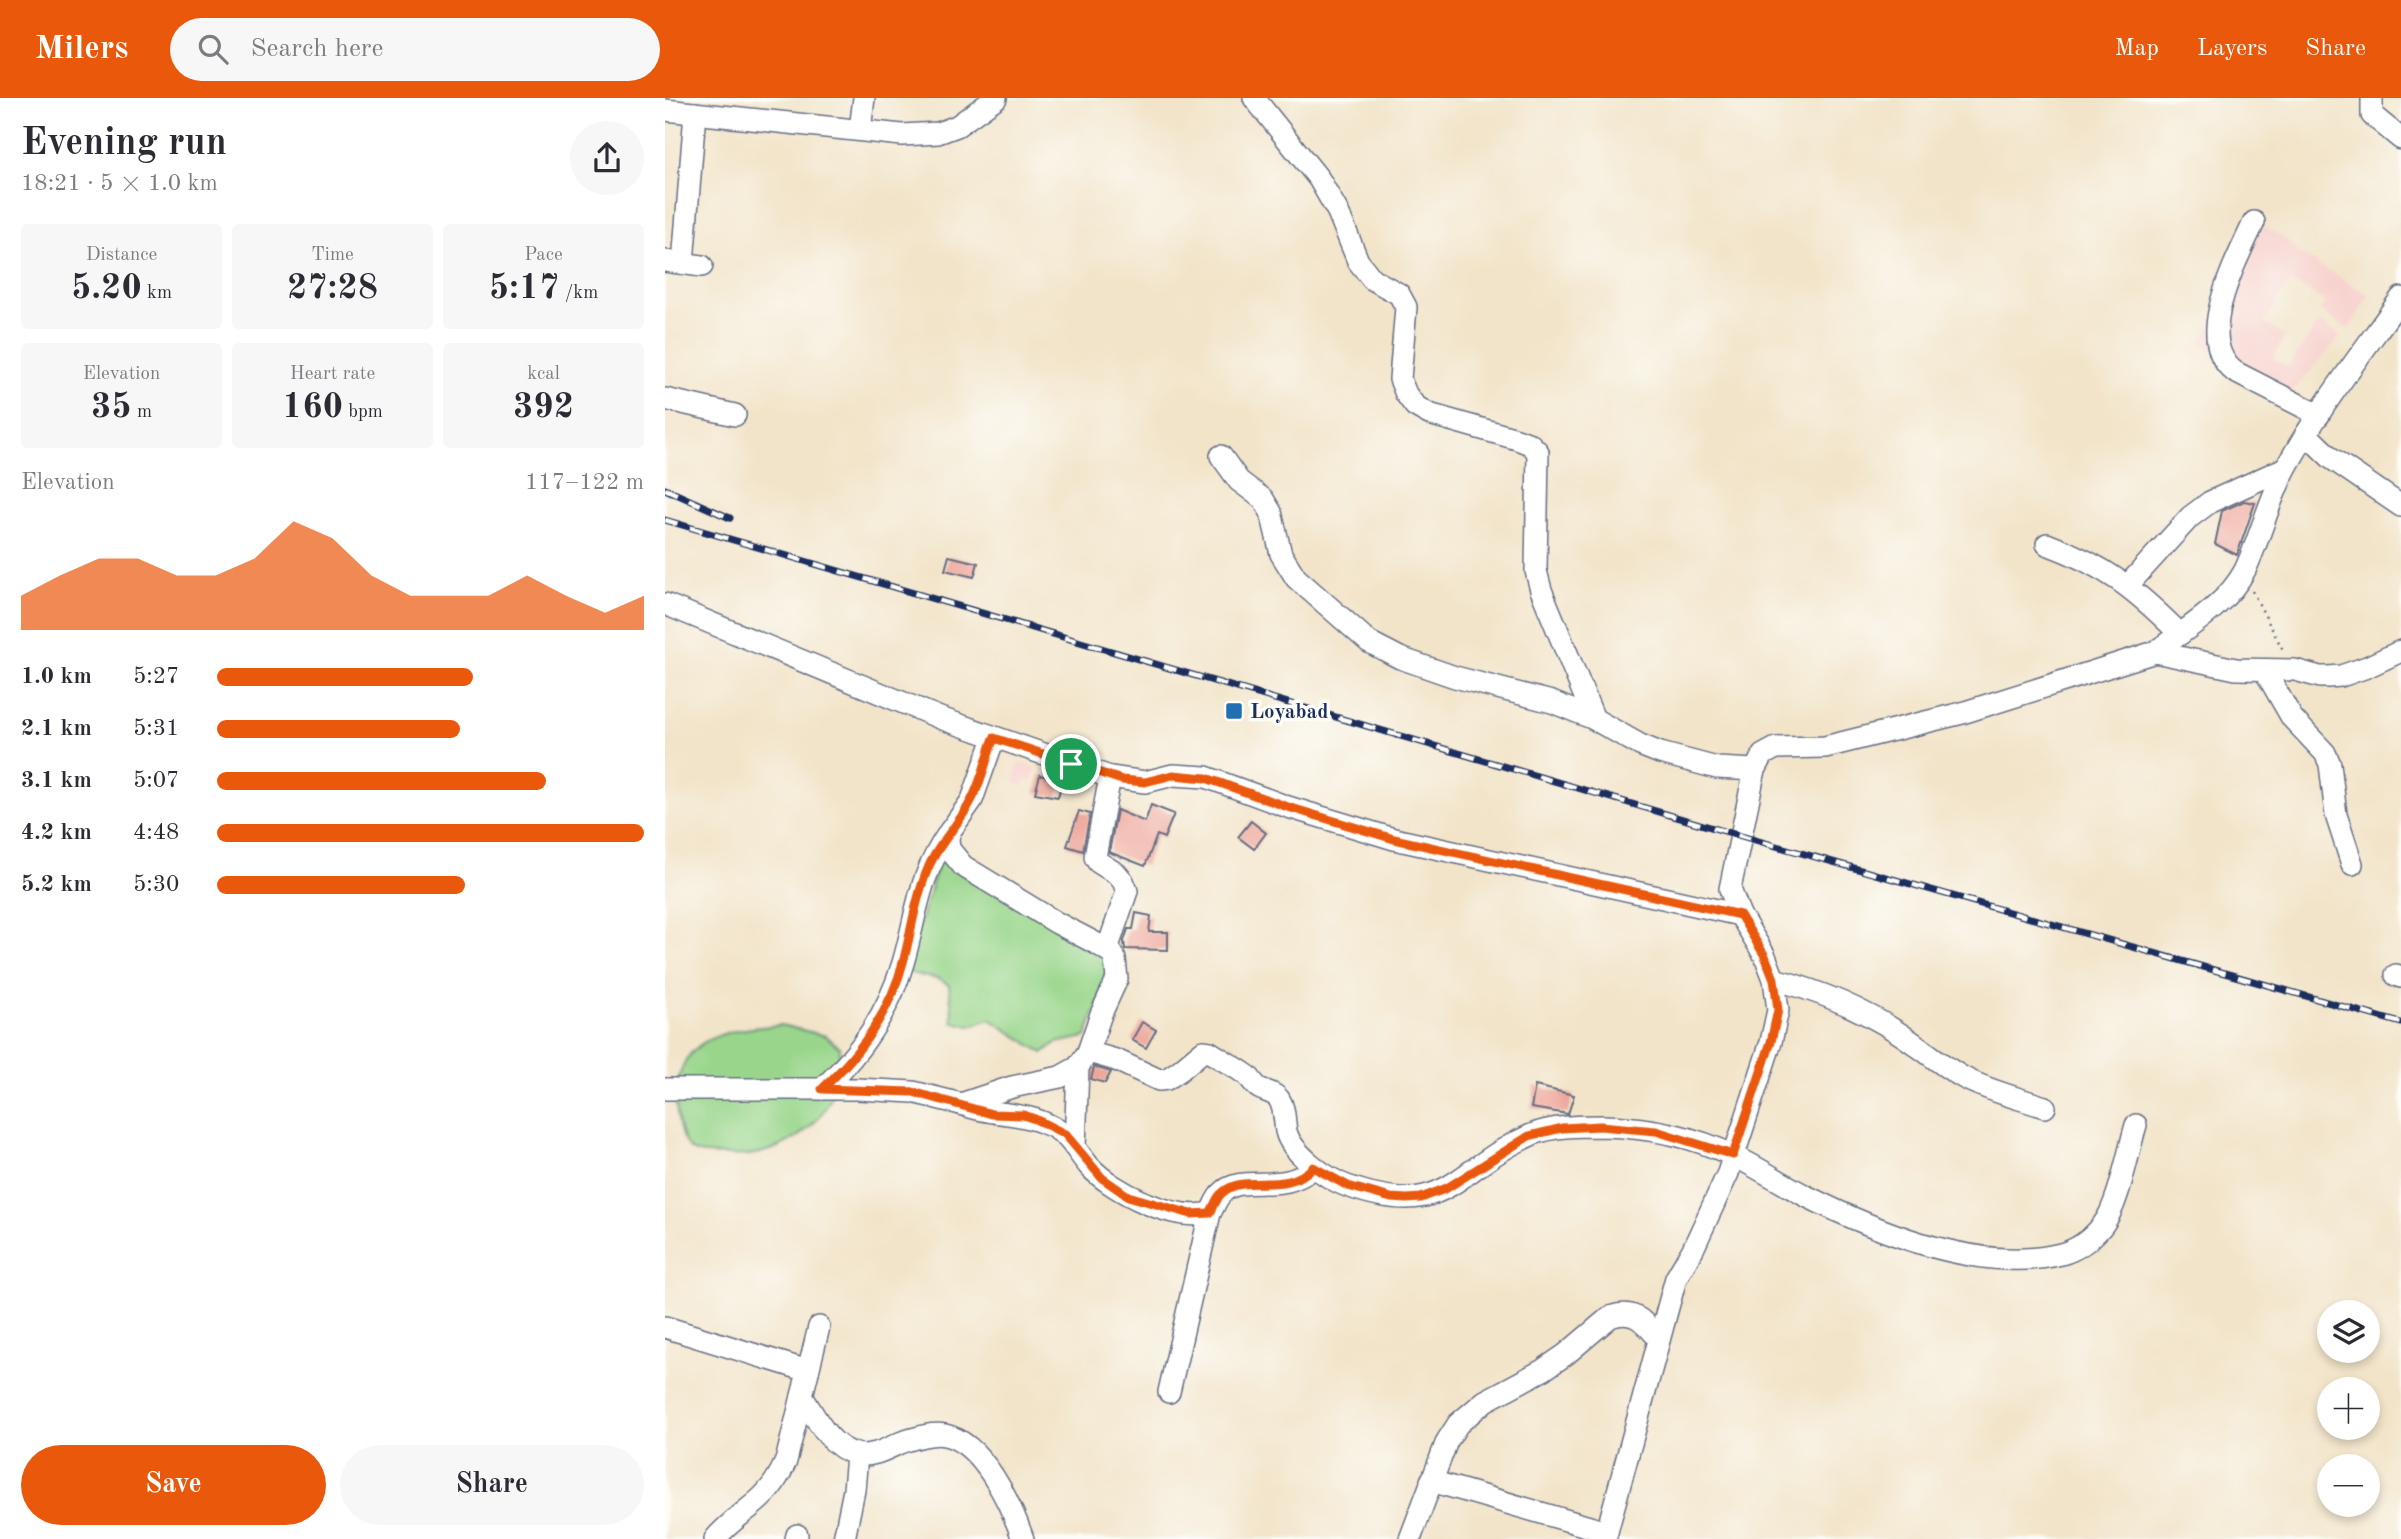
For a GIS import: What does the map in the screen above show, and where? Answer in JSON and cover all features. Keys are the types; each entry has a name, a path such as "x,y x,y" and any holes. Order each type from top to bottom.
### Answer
{"street":[{"path":"860,130 863,98"},
{"path":"665,110 902,135 938,133 957,126 996,98"},
{"path":"1254,98 1319,179 1338,212 1358,261 1372,278 1399,294 1406,307 1400,379 1415,406 1429,414 1478,430 1517,439 1530,444 1538,452 1536,571 1541,590 1594,719"},
{"path":"2372,98 2372,116 2401,139"},
{"path":"683,263 695,113"},
{"path":"2253,222 2224,292 2217,327 2220,356 2226,366 2235,372 2319,415"},
{"path":"1431,1481 1606,1535 1676,1278 1693,1249 1730,1164 1771,1042 1778,1010 1774,979 1765,956 1740,915 1730,889 1755,770 1763,755 1776,748 1825,747 1962,713 2155,652 2228,594 2244,572 2285,468 2401,298"},
{"path":"665,399 735,415"},
{"path":"2306,434 2331,458 2401,506"},
{"path":"1221,456 1239,481 1263,499 1271,512 1281,554 1296,578 1369,642 1411,662 1455,677 1552,702 1594,719 1640,746 1660,753 1717,768 1755,770"},
{"path":"2129,585 2190,517 2210,502 2285,468"},
{"path":"2047,544 2072,553 2129,585 2180,634"},
{"path":"665,604 994,738 1110,777 1145,782 1173,775 1206,778 1288,807 1394,839 1740,915"},
{"path":"2155,652 2236,670 2295,670 2320,677 2341,676 2401,651"},
{"path":"2265,671 2292,718 2325,753 2330,764 2336,815 2352,864"},
{"path":"822,1089 867,1041 887,1006 903,962 922,882 936,852 972,800 994,738"},
{"path":"1107,950 1127,891 1117,874 1098,862 1095,857 1110,777"},
{"path":"950,831 949,849 963,866 1107,950 1115,959 1117,979 1083,1060 1075,1146"},
{"path":"1774,979 1830,997 1869,1016 1982,1087 2045,1107"},
{"path":"961,1104 1012,1087 1060,1077 1083,1060 1116,1060 1159,1080 1167,1079 1203,1051 1210,1052 1249,1077 1257,1087 1275,1095 1280,1101 1289,1139 1313,1167 1348,1186 1391,1198 1421,1198 1447,1188 1529,1136 1562,1128 1600,1126 1656,1131 1901,1235 1967,1255 2023,1259 2064,1254 2088,1241 2104,1223 2113,1206 2136,1125"},
{"path":"665,1089 913,1092 992,1114 1023,1115 1065,1134 1102,1178 1128,1196 1191,1214 1210,1213"},
{"path":"1169,1392 1210,1213 1221,1193 1252,1183 1290,1182 1300,1178 1313,1167"},
{"path":"1410,1539 1447,1441 1469,1413 1504,1389 1553,1363 1611,1317 1621,1313 1643,1321 1659,1339"},
{"path":"665,1327 808,1371"},
{"path":"715,1539 777,1480 786,1461 819,1327"},
{"path":"802,1396 828,1436 840,1447 857,1455 883,1451 922,1436 942,1434 958,1439 973,1451 992,1475 1013,1512 1023,1539"},
{"path":"844,1539 854,1490 857,1455"}],"path":[{"path":"2244,572 2258,605 2295,670"}],"shaded area":[{"path":"2264,226 2283,237 2299,253 2369,295 2349,329 2320,311 2325,301 2290,281 2264,323 2286,336 2273,358 2288,367 2319,322 2341,336 2290,394 2200,344"},
{"path":"1018,763 1036,767 1032,782 1025,781 1023,786 1014,783"}],"green space":[{"path":"940,859 963,876 1107,953 1107,977 1086,1037 1056,1043 1043,1053 990,1019 970,1026 953,1022 949,985 905,970"},
{"path":"781,1025 826,1036 840,1048 835,1085 829,1102 819,1116 793,1139 761,1152 713,1155 690,1149 681,1134 676,1103 678,1080 684,1063 694,1050 707,1040 741,1030"}],"building":[{"path":"2244,501 2255,503 2237,555 2215,544 2222,511"},
{"path":"949,556 978,563 974,577 945,570"},
{"path":"1040,775 1062,781 1058,797 1035,793"},
{"path":"1151,805 1174,814 1164,838 1157,835 1145,866 1109,852 1117,810 1145,822"},
{"path":"1079,811 1090,814 1083,851 1067,846"},
{"path":"1251,821 1266,833 1254,849 1238,837"},
{"path":"1136,913 1151,916 1149,932 1168,932 1168,950 1125,949 1124,941 1128,929 1133,929"},
{"path":"1142,1022 1156,1030 1146,1048 1132,1040"},
{"path":"1094,1067 1111,1072 1105,1083 1091,1079"},
{"path":"1535,1086 1574,1095 1568,1114 1531,1108"}],"railway":[{"path":"665,489 730,518"},
{"path":"665,520 1741,836 2401,1023"}],"place":[{"name":"Loyabad","path":"1234,711"}],"route":[{"path":"994,738 1071,764 1122,780 1145,782 1173,775 1206,778 1288,807 1394,839 1740,915 1765,956 1774,979 1778,1010 1771,1042 1733,1155 1674,1135 1640,1128 1600,1126 1543,1130 1529,1136 1447,1188 1421,1198 1377,1195 1327,1177 1313,1167 1300,1178 1290,1182 1239,1185 1221,1193 1210,1213 1202,1215 1171,1210 1128,1196 1102,1178 1083,1159 1065,1134 1023,1115 992,1114 913,1092 822,1089 867,1041 887,1006 903,962 922,882 936,852 972,800 994,738"}]}
